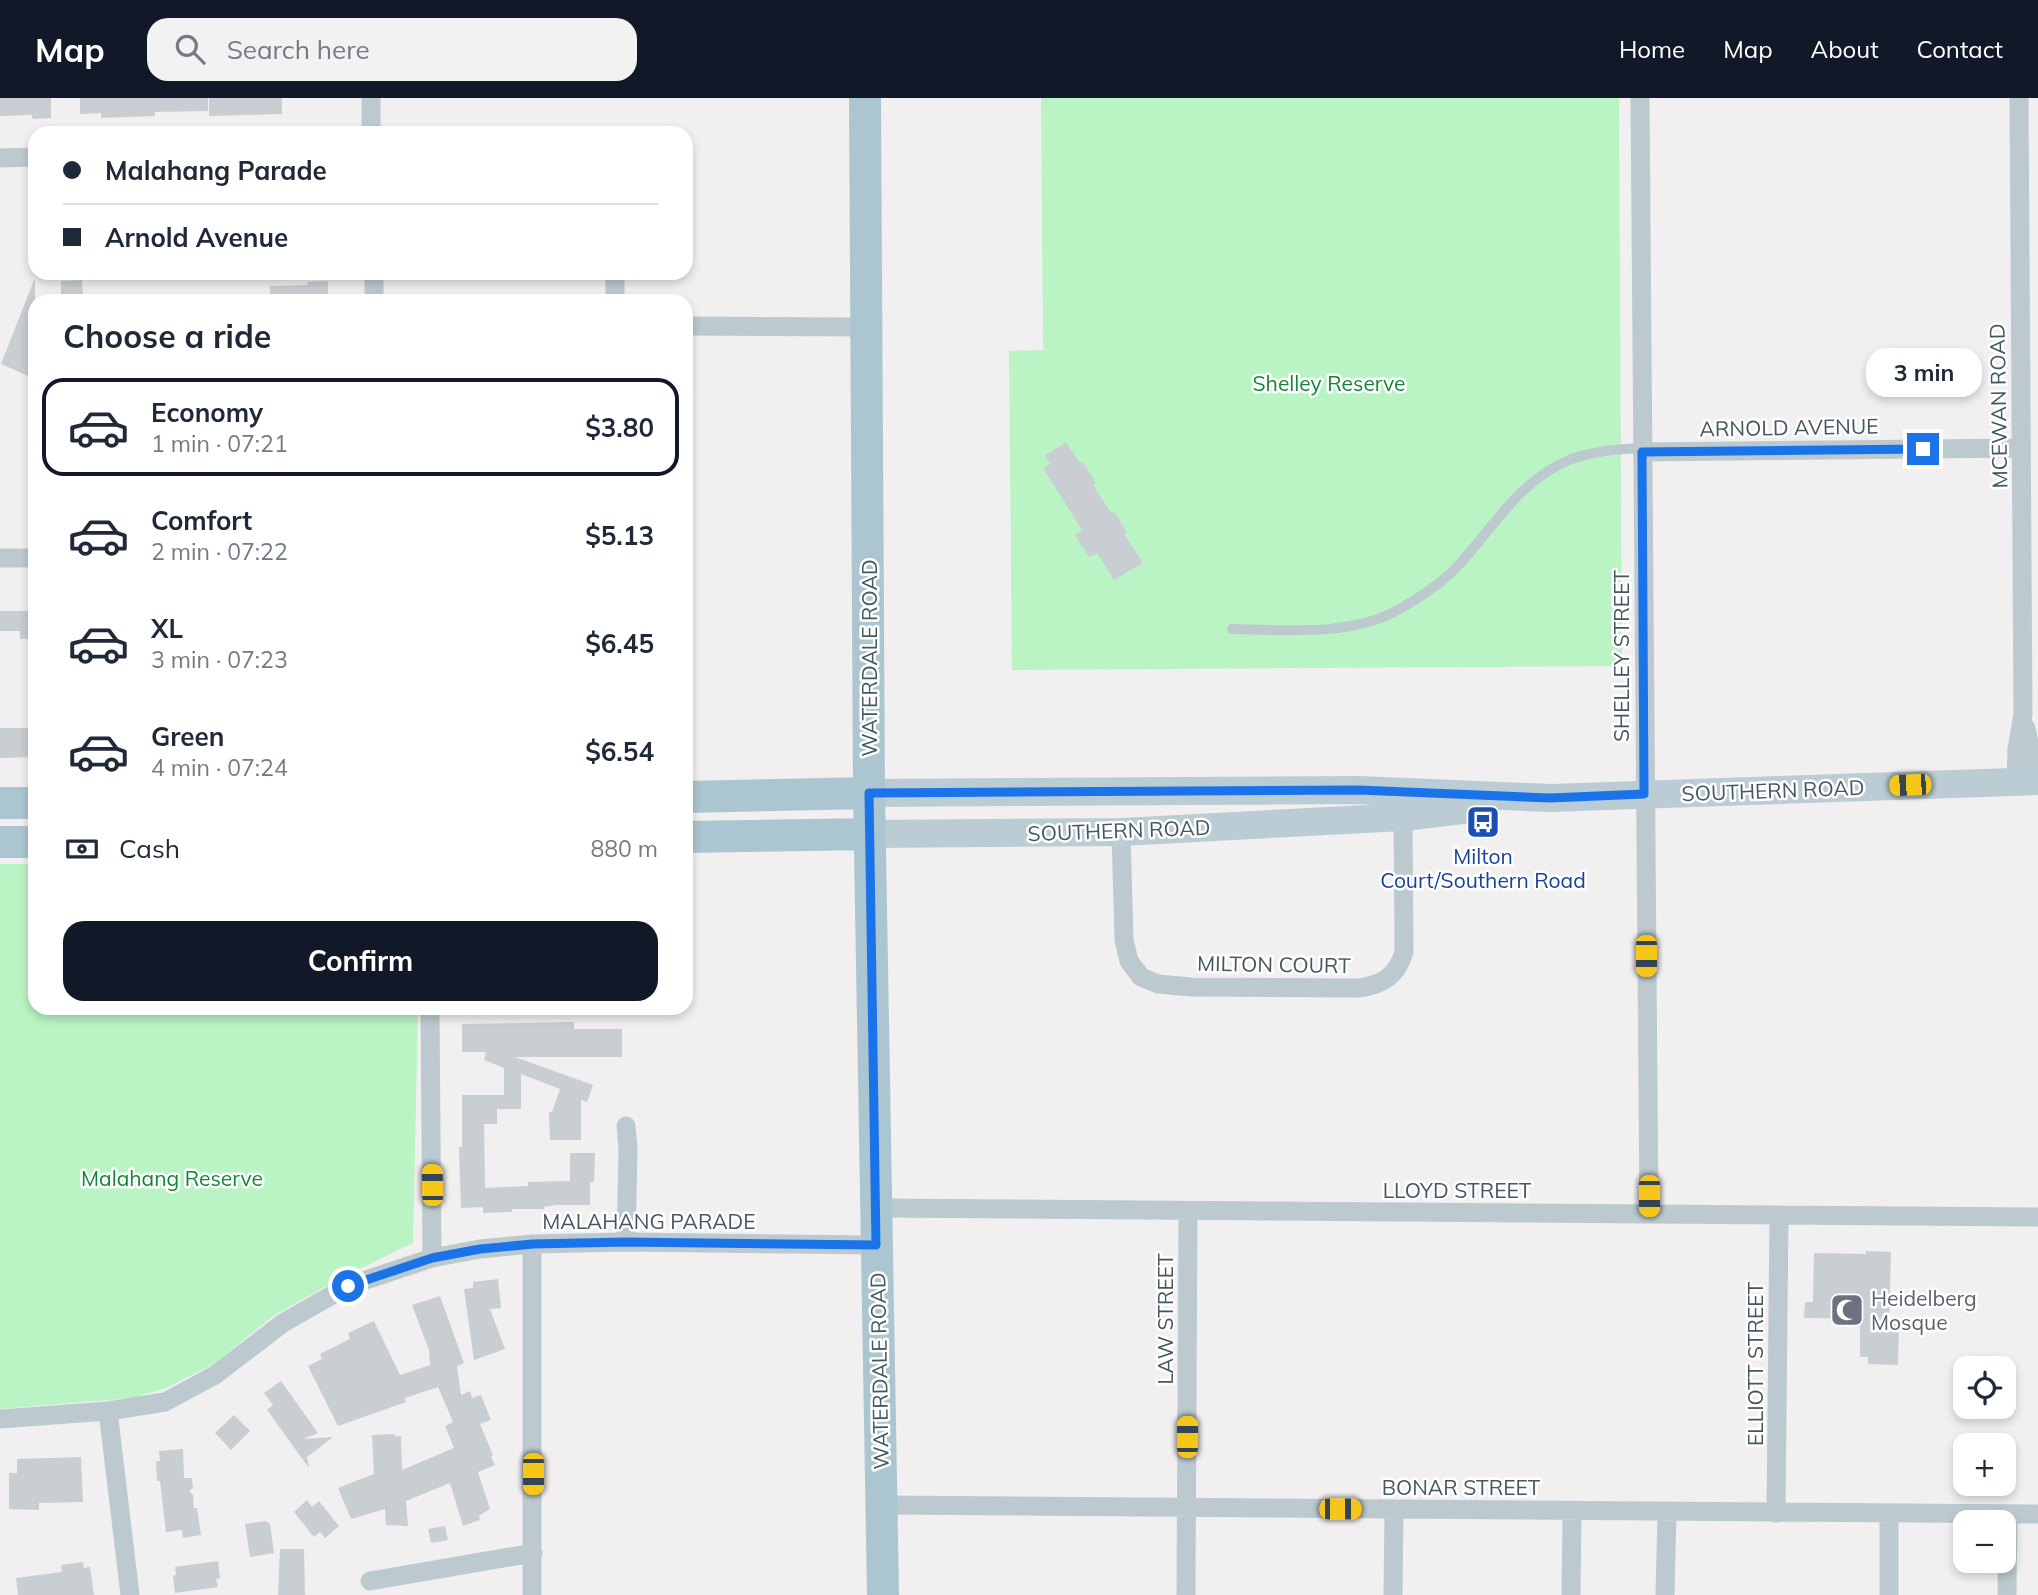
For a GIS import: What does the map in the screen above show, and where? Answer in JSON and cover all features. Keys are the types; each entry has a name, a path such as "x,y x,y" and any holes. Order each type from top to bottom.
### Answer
{"main road":[{"name":"WATERDALE ROAD","path":"865,98 869,793 883,1595"},
{"name":"SOUTHERN ROAD","path":"693,797 1359,790 1550,798 2029,781"},
{"name":"SOUTHERN ROAD","path":"693,837 1121,832 1403,817 1550,798"},
{"path":"0,803 28,803"},
{"path":"0,842 28,842"}],"street":[{"path":"371,98 371,126"},
{"name":"SHELLEY STREET","path":"1640,98 1649,1214"},
{"name":"MCEWAN ROAD","path":"2019,98 2023,714 2017,749 2029,781"},
{"path":"0,158 28,158"},
{"path":"693,326 866,327"},
{"name":"ARNOLD AVENUE","path":"1642,450 2021,448"},
{"path":"0,558 28,558"},
{"name":"MILTON COURT","path":"1121,832 1124,940 1129,961 1141,977 1158,984 1191,987 1359,988 1380,983 1388,978 1395,972 1404,952 1403,817"},
{"path":"430,1015 432,1258"},
{"path":"626,1126 626,1242"},
{"name":"LLOYD STREET","path":"876,1208 2038,1217"},
{"name":"LAW STREET","path":"1186,1595 1188,1211"},
{"name":"ELLIOTT STREET","path":"1776,1513 1779,1215"},
{"name":"MALAHANG PARADE","path":"0,1419 108,1411 165,1402 215,1375 283,1323 348,1286 432,1258 480,1249 533,1244 626,1242 876,1245"},
{"path":"532,1595 533,1244"},
{"path":"108,1411 130,1595"},
{"name":"BONAR STREET","path":"883,1505 1953,1514"},
{"path":"1393,1595 1394,1509"},
{"path":"1571,1595 1573,1511"},
{"path":"1665,1595 1667,1512"},
{"path":"1889,1514 1889,1595"},
{"name":"BONAR STREET","path":"2016,1514 2038,1514"},
{"path":"370,1581 533,1553"},
{"path":"2007,1573 2007,1595"}],"lane":[{"path":"1232,629 1341,627 1372,621 1394,612 1430,590 1455,568 1505,508 1539,478 1560,464 1587,454 1642,450"}],"green space":[{"name":"Shelley Reserve","path":"1041,98 1619,98 1622,666 1012,670 1009,351 1043,350"},
{"name":"Malahang Reserve","path":"0,864 28,864 28,1015 418,1015 413,1243 343,1277 273,1316 214,1364 166,1388 133,1398 0,1409"}],"building":[{"path":"0,98 51,98 51,118 35,119 32,115 0,116"},
{"path":"80,98 208,98 208,111 155,112 155,116 101,118 101,113 80,114"},
{"path":"209,98 282,98 282,114 209,116"},
{"path":"34,280 35,280 35,294 28,294"},
{"path":"82,280 83,294 61,294 61,281"},
{"path":"328,281 328,294 270,294 270,286 308,285 307,282"},
{"path":"28,295 28,376 1,364"},
{"path":"1066,442 1096,483 1093,485 1111,513 1114,511 1143,563 1114,580 1097,553 1089,557 1075,535 1082,530 1043,468 1050,464 1045,456"},
{"path":"0,611 28,611 28,639 20,639 20,631 0,631"},
{"path":"0,728 28,728 28,757 0,758"},
{"path":"574,1022 574,1029 622,1029 622,1057 515,1057 593,1085 587,1102 581,1100 581,1140 550,1140 549,1112 552,1112 560,1089 521,1074 521,1109 497,1109 497,1124 484,1124 485,1188 528,1186 528,1182 570,1181 570,1153 595,1153 594,1182 590,1182 590,1205 556,1205 544,1209 483,1213 483,1207 461,1208 459,1147 462,1147 462,1095 504,1095 504,1068 484,1060 486,1052 462,1052 462,1024"},
{"name":"Heidelberg Mosque","path":"1866,1251 1891,1252 1889,1324 1899,1324 1898,1365 1868,1364 1868,1357 1860,1357 1860,1319 1804,1318 1805,1302 1813,1302 1814,1253 1866,1254"},
{"path":"498,1279 501,1308 490,1309 505,1349 474,1360 464,1289 473,1288 473,1282"},
{"path":"440,1296 464,1363 457,1366 461,1395 470,1391 472,1398 481,1395 491,1420 480,1424 495,1465 478,1472 490,1509 479,1516 480,1520 463,1526 450,1483 406,1501 408,1526 386,1525 385,1509 351,1519 338,1488 374,1474 372,1435 401,1436 402,1470 454,1448 445,1426 453,1422 438,1387 405,1398 406,1402 338,1426 308,1366 322,1359 320,1354 350,1339 348,1333 374,1321 400,1375 430,1365 429,1350 412,1305"},
{"path":"281,1381 318,1433 303,1439 333,1437 307,1457 309,1468 267,1410 273,1405 264,1393"},
{"path":"234,1415 250,1431 231,1450 215,1433"},
{"path":"183,1449 184,1478 192,1478 193,1488 189,1491 193,1495 194,1508 197,1508 201,1535 183,1538 182,1530 166,1532 156,1461 160,1461 159,1451"},
{"path":"81,1457 83,1502 39,1503 39,1510 9,1509 9,1473 17,1473 17,1459"},
{"path":"307,1500 312,1507 319,1501 339,1526 325,1538 320,1532 314,1537 294,1512"},
{"path":"265,1521 270,1524 274,1553 250,1557 245,1524"},
{"path":"445,1526 448,1540 431,1543 428,1529"},
{"path":"280,1549 304,1549 305,1595 278,1595"},
{"path":"218,1561 218,1587 175,1593 175,1567"},
{"path":"83,1562 84,1568 90,1567 94,1595 18,1595 16,1578 62,1572 61,1565"}],"place":[{"name":"Milton Court/Southern Road","path":"1483,822"},
{"name":"Heidelberg Mosque","path":"1847,1310"}],"route":[{"path":"348,1286 432,1258 480,1249 533,1244 626,1242 876,1245 869,793 1359,790 1550,798 1644,794 1642,452 1923,449"}]}
